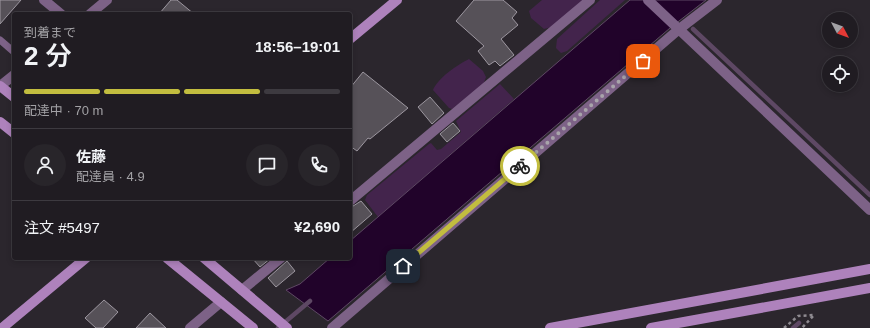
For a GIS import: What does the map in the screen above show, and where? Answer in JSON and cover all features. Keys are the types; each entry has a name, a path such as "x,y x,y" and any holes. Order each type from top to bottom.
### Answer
{"street":[{"path":"44,0 59,12"},
{"path":"92,12 107,0"},
{"path":"352,37 397,0"},
{"path":"352,199 590,0"},
{"path":"648,0 870,210"},
{"path":"332,328 678,30 717,0"},
{"path":"12,77 0,86 12,95"},
{"path":"0,122 12,131"},
{"path":"2,328 84,260"},
{"path":"170,260 253,328"},
{"path":"206,260 287,328"},
{"path":"242,290 279,260"},
{"path":"550,328 870,269"},
{"path":"651,328 870,288"},
{"path":"190,328 221,302"}],"lane":[{"path":"0,40 12,50"}],"path":[{"path":"784,328 798,316 814,315 802,328"}],"shaded area":[{"path":"542,0 583,0 552,27 544,29 531,18 529,11"},
{"path":"600,0 625,0 567,51 561,53 556,48 557,39"},
{"path":"630,0 706,0 670,28 328,321 286,290 300,284 328,260 352,260 352,239"},
{"path":"469,59 483,71 486,77 483,85 452,109 449,108 433,90 435,85 443,76"},
{"path":"500,84 514,99 378,217 365,200 367,195 429,144 431,143 437,150 441,149 461,132 456,121"}],"building":[{"path":"0,0 21,0 0,24"},
{"path":"171,0 177,0 192,12 161,12"},
{"path":"474,0 503,0 517,12 512,18 518,25 501,39 514,55 500,66 495,61 489,65 478,51 484,46 456,21"},
{"path":"363,72 408,108 370,139 368,138 357,151 352,147 352,86"},
{"path":"430,97 444,113 432,124 418,107"},
{"path":"453,123 460,131 447,142 440,134"},
{"path":"361,201 372,214 352,231 352,207"},
{"path":"254,260 269,260 260,267"},
{"path":"287,261 295,271 276,287 268,278"},
{"path":"104,300 118,312 103,328 96,328 85,318"},
{"path":"150,313 166,328 136,328"}],"waterway":[{"path":"693,29 870,195"},
{"path":"278,328 310,301"},
{"path":"793,328 799,323"}],"way so far":[{"path":"520,166 643,61"}],"route":[{"path":"403,266 520,166"}]}
